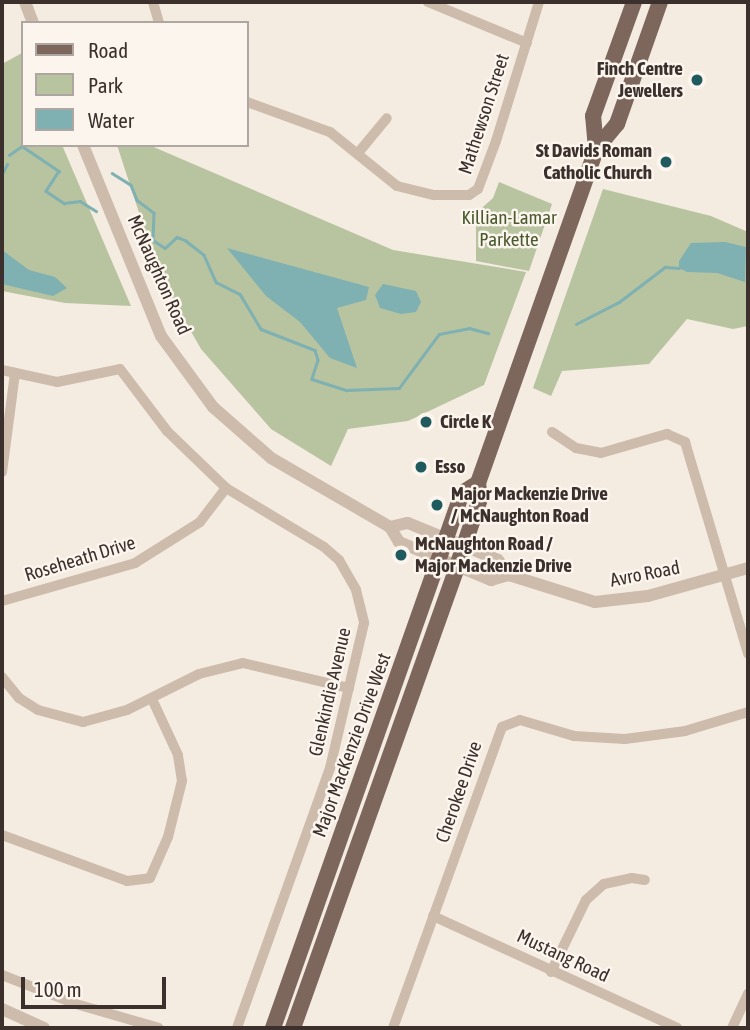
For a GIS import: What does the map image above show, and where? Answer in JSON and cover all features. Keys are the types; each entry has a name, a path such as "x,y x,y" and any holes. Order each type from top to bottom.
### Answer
{"main road":[{"name":"Major MacKenzie Drive West","path":"596,149 593,116 634,2"},
{"name":"Major MacKenzie Drive West","path":"293,1028 456,569 480,499 478,483 596,149 617,124 660,2"},
{"name":"Major MacKenzie Drive West","path":"273,1028 462,493 478,483"}],"street":[{"path":"25,2 32,21"},
{"path":"153,2 158,21"},
{"path":"428,2 527,43"},
{"name":"Mathewson Street","path":"248,102 321,127 402,188 434,195 475,192 539,2"},
{"path":"358,153 387,118"},
{"name":"McNaughton Road","path":"84,147 161,336 213,407 271,458 390,527 399,542 456,569"},
{"name":"Glenkindie Avenue","path":"2,370 57,382 120,369 167,431 226,488 324,547 348,573 364,623 349,688 322,794 237,1028"},
{"path":"2,472 15,373"},
{"path":"552,432 576,448 601,453 667,435 685,442 748,654"},
{"name":"Roseheath Drive","path":"2,601 135,563 200,522 226,488"},
{"name":"McNaughton Road","path":"390,527 408,523 462,549"},
{"name":"Avro Road","path":"462,549 498,560 509,575"},
{"name":"Avro Road","path":"456,569 491,580 509,575 595,602 648,596 748,568"},
{"path":"2,677 28,704 70,721 100,719 152,699 199,674 243,663 349,688"},
{"path":"2,835 127,881 150,878 174,818 183,769 152,699"},
{"name":"Cherokee Drive","path":"393,1028 498,733 506,725 520,720 573,736 625,739 685,731 748,712"},
{"path":"551,972 586,900 604,884 645,880"},
{"name":"Mustang Road","path":"433,916 678,1028"},
{"path":"2,975 76,1004 159,1028"},
{"path":"732,1028 748,993"},
{"path":"2,1009 44,1028"}],"green space":[{"path":"21,54 21,147 63,147 131,306 65,303 2,291 2,64"},
{"path":"118,147 154,147 393,250 526,272 484,385 408,421 348,429 331,466 271,429 201,349 160,277"},
{"name":"Killian-Lamar Parkette","path":"499,182 552,204 529,271 476,261 476,213 493,198"},
{"path":"603,189 711,216 748,232 748,326 733,329 687,319 649,364 562,371 551,396 533,388"}],"water":[{"path":"725,242 746,247 745,282 717,273 687,272 679,268 679,261 691,243"},
{"path":"227,248 369,287 366,300 337,308 357,368 330,358 300,322 266,296"},
{"path":"2,250 29,270 55,277 67,288 53,296 2,284"},
{"path":"383,284 416,291 421,302 416,312 401,314 380,308 375,295"}],"waterway":[{"path":"9,155 21,147"},
{"path":"23,147 59,171 46,191 64,203 80,201 96,211"},
{"path":"2,174 7,164"},
{"path":"112,173 131,185 137,200 154,213 153,240 165,248 177,237 185,240 204,255 216,282 240,294 261,329 315,350 318,360 312,379 346,390 399,388 439,334 469,328 488,333"},
{"path":"576,324 619,302 665,267 679,268"}],"place":[{"name":"Finch Centre Jewellers","path":"697,80"},
{"name":"St Davids Roman Catholic Church","path":"666,162"},
{"name":"Circle K","path":"426,422"},
{"name":"Esso","path":"421,467"},
{"name":"Major Mackenzie Drive / McNaughton Road","path":"437,505"},
{"name":"McNaughton Road / Major Mackenzie Drive","path":"401,555"}]}
